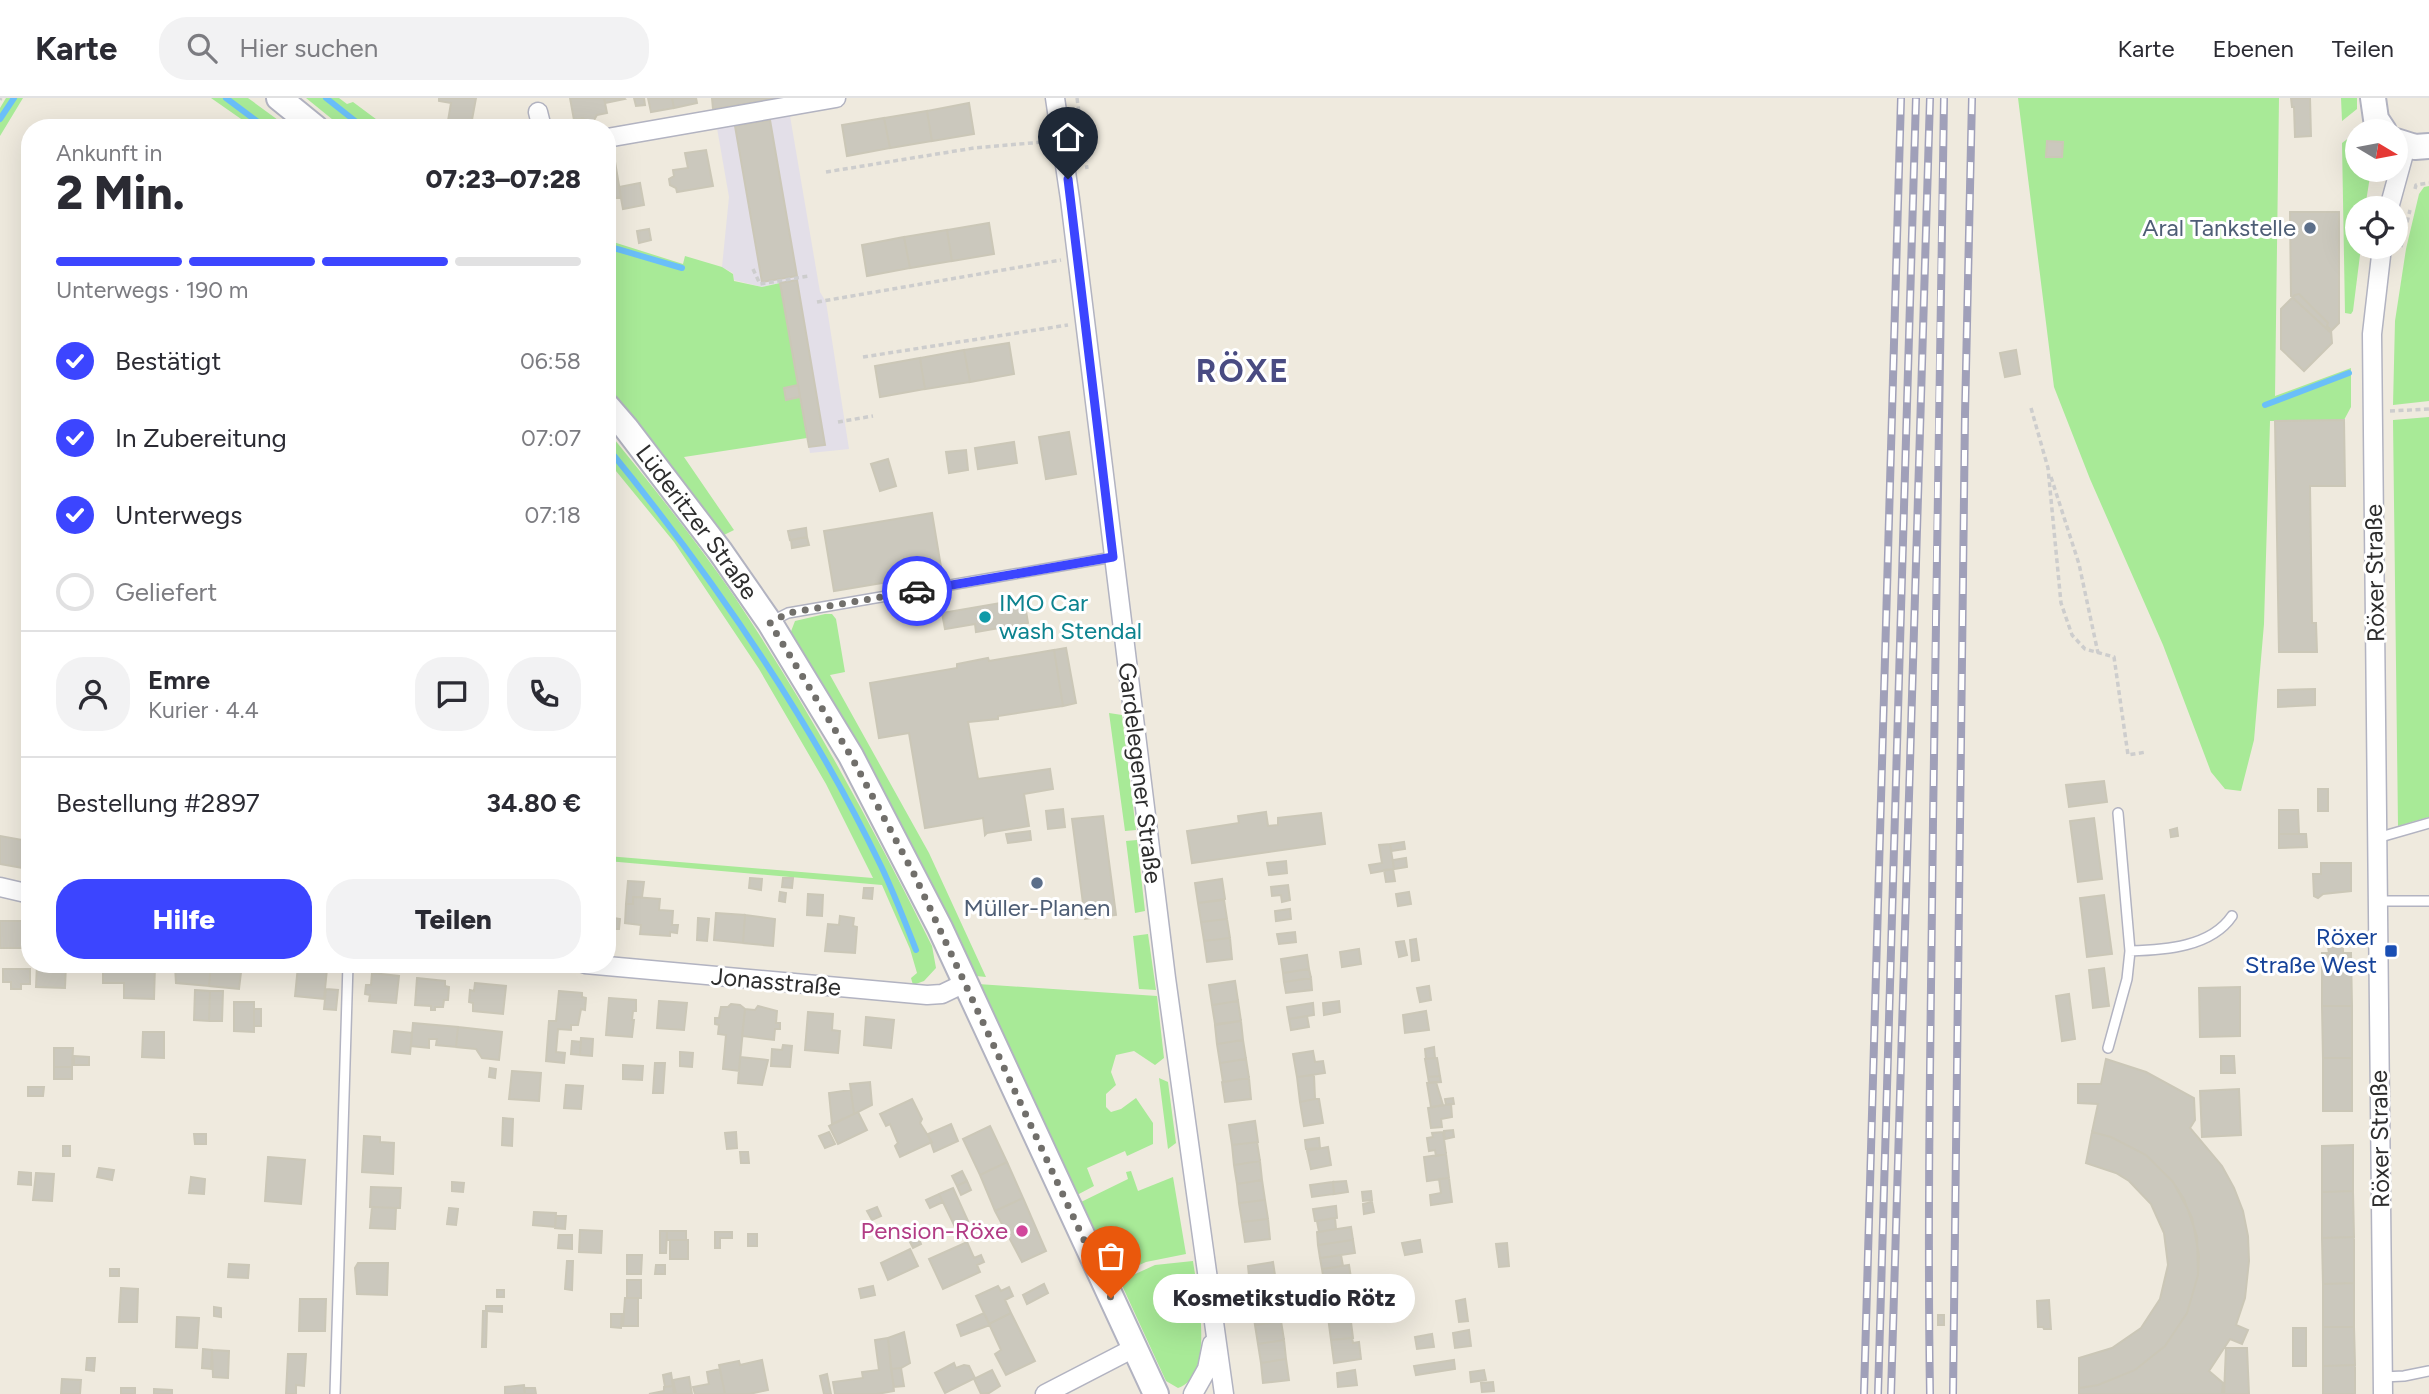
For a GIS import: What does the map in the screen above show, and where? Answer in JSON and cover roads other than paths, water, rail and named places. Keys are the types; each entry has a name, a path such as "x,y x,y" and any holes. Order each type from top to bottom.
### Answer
{"main road":[{"path":"279,98 305,119"},
{"path":"2373,98 2376,119"},
{"name":"Lüderitzer Straße","path":"616,416 720,551 770,623 813,690 877,803 920,887 1156,1394"}],"street":[{"path":"616,136 836,98"},
{"name":"Gardelegener Straße","path":"1055,98 1063,141 1169,1004 1224,1394"},
{"path":"2393,196 2410,144"},
{"name":"Röxer Straße","path":"2381,259 2372,334 2383,1385"},
{"path":"0,887 21,892"},
{"name":"Jonasstraße","path":"616,967 927,995 942,994 965,983"},
{"name":"Gardelegener Straße","path":"1193,1394 1207,1369 1214,1323"},
{"path":"1045,1394 1134,1348"}],"lane":[{"path":"770,623 788,613 1113,557"},
{"path":"2108,1048 2127,979 2130,951 2118,813"},
{"path":"2377,838 2429,823"},
{"path":"2378,901 2429,901"},
{"path":"2130,951 2173,947 2205,938 2223,928 2232,916"},
{"path":"335,1394 348,973"},
{"name":"Röxer Straße","path":"2383,1385 2404,1376 2429,1371"}],"waterway":[{"path":"0,119 14,98"},
{"path":"226,98 254,119"},
{"path":"326,98 353,119"},
{"path":"616,249 682,268"},
{"path":"2265,405 2349,373"},
{"path":"616,458 721,597 790,701 853,810 895,897 916,950"}],"railway":[{"path":"1864,1394 1901,98"},
{"path":"1878,1394 1916,98"},
{"path":"1891,1394 1930,98"},
{"path":"1930,1394 1930,1036 1944,98"},
{"path":"1953,1394 1965,415 1972,98"}],"place":[{"name":"Aral Tankstelle","path":"2310,228"},
{"name":"IMO Car wash Stendal","path":"985,617"},
{"name":"Müller-Planen","path":"1037,883"},
{"name":"Röxer Straße West","path":"2391,951"},
{"name":"Pension-Röxe","path":"1022,1231"},
{"name":"Kosmetikstudio Rötz","path":"1111,1298"}],"district":[{"name":"RÖXE","path":"1243,371"}]}
